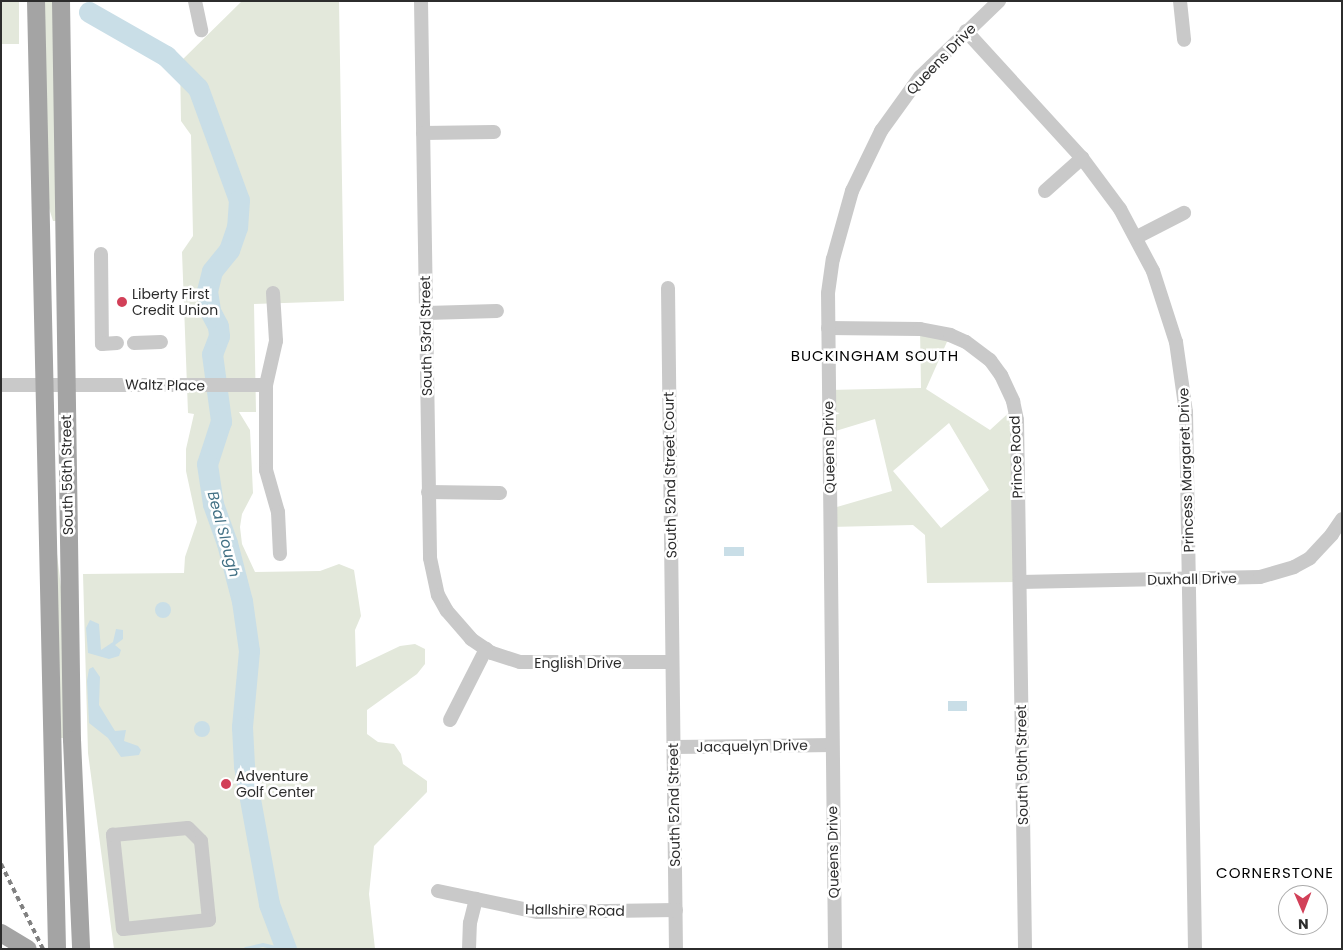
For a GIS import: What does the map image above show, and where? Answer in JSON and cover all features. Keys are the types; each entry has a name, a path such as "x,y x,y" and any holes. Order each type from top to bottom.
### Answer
{"main road":[{"name":"South 56th Street","path":"36,1 43,385 58,949"},
{"name":"South 56th Street","path":"61,1 65,384 72,740 81,949"},
{"path":"3,934 28,949"}],"street":[{"path":"195,1 201,30"},
{"name":"South 53rd Street","path":"421,1 430,558 438,595 458,626 486,650"},
{"name":"Queens Drive","path":"835,949 828,328 828,293 833,259 844,216 865,163 903,99 935,61 999,1"},
{"path":"1180,1 1184,40"},
{"name":"Princess Margaret Drive","path":"966,31 1082,158 1120,208 1137,238 1166,306 1183,380 1189,579 1195,949"},
{"path":"423,133 494,132"},
{"path":"1046,191 1082,158"},
{"path":"1137,238 1184,213"},
{"path":"101,254 102,344 117,343"},
{"name":"South 52nd Street Court","path":"668,288 672,662"},
{"path":"273,293 276,341 266,385 266,470 278,512 280,554"},
{"path":"426,313 497,311"},
{"name":"Prince Road","path":"828,328 936,330 966,342 990,360 1001,375 1013,401 1017,420 1020,582"},
{"path":"134,343 161,342"},
{"name":"Waltz Place","path":"1,385 266,385"},
{"path":"428,492 500,493"},
{"name":"Duxhall Drive","path":"1020,582 1260,577 1278,574 1294,567 1321,548 1342,519"},
{"name":"South 50th Street","path":"1020,582 1024,949"},
{"path":"450,720 486,650"},
{"name":"English Drive","path":"486,650 520,662 537,664 672,662"},
{"name":"South 52nd Street","path":"672,662 676,949"},
{"name":"Jacquelyn Drive","path":"673,746 832,745"},
{"path":"188,828 202,841 209,920 123,929 113,835 188,828"},
{"name":"Hallshire Road","path":"438,891 544,912 676,910"},
{"path":"470,949 470,923 476,899"}],"shaded area":[{"path":"1,1 19,1 19,44 1,44"},
{"path":"43,1 53,1 56,221 53,221 48,205"},
{"path":"242,1 339,1 344,301 254,304 256,412 239,412 250,430 253,493 242,514 240,527 242,544 255,572 320,571 339,564 354,570 361,616 355,630 356,667 400,646 415,644 425,649 425,664 417,674 367,710 367,734 378,742 394,744 401,754 403,764 427,781 427,792 374,846 369,894 375,949 114,949 88,753 83,574 184,573 185,557 197,522 186,471 186,449 194,414 188,413 182,252 193,236 191,135 181,121 180,62"},
{"path":"920,329 950,335 926,389 990,430 1014,408 1020,582 927,583 925,535 913,525 830,527 830,509 892,491 875,419 829,433 828,390 921,388","holes":["949,423 989,490 941,528 893,471"]},
{"path":"56,546 61,587 65,738 61,738"}],"water":[{"path":"724,547 744,547 744,556 724,556"},
{"path":"163,602 171,610 163,618 155,610"},
{"path":"90,620 99,624 101,650 113,642 116,629 123,630 123,639 115,645 121,650 119,656 109,659 88,653 86,628"},
{"path":"93,667 100,677 99,705 115,731 126,730 124,741 138,746 141,750 139,755 121,757 108,738 89,723 87,681 89,669"},
{"path":"948,701 967,701 967,711 948,711"},
{"path":"199,721 205,721 210,726 208,735 199,737 194,732 194,726"}],"waterway":[{"name":"Beal Slough","path":"89,12 166,56 198,88 239,200 237,227 229,250 212,271 207,291 210,311 218,326 219,336 212,354 221,421 207,464 213,504 227,543 242,601 249,651 242,727 244,766 269,904 286,949"},
{"path":"246,949 263,945 280,949"}],"railway":[{"path":"1,864 43,949"}],"place":[{"name":"Liberty First Credit Union","path":"122,302"},
{"name":"Adventure Golf Center","path":"226,784"}],"district":[{"name":"BUCKINGHAM SOUTH","path":"875,356"},
{"name":"CORNERSTONE","path":"1275,873"}]}
